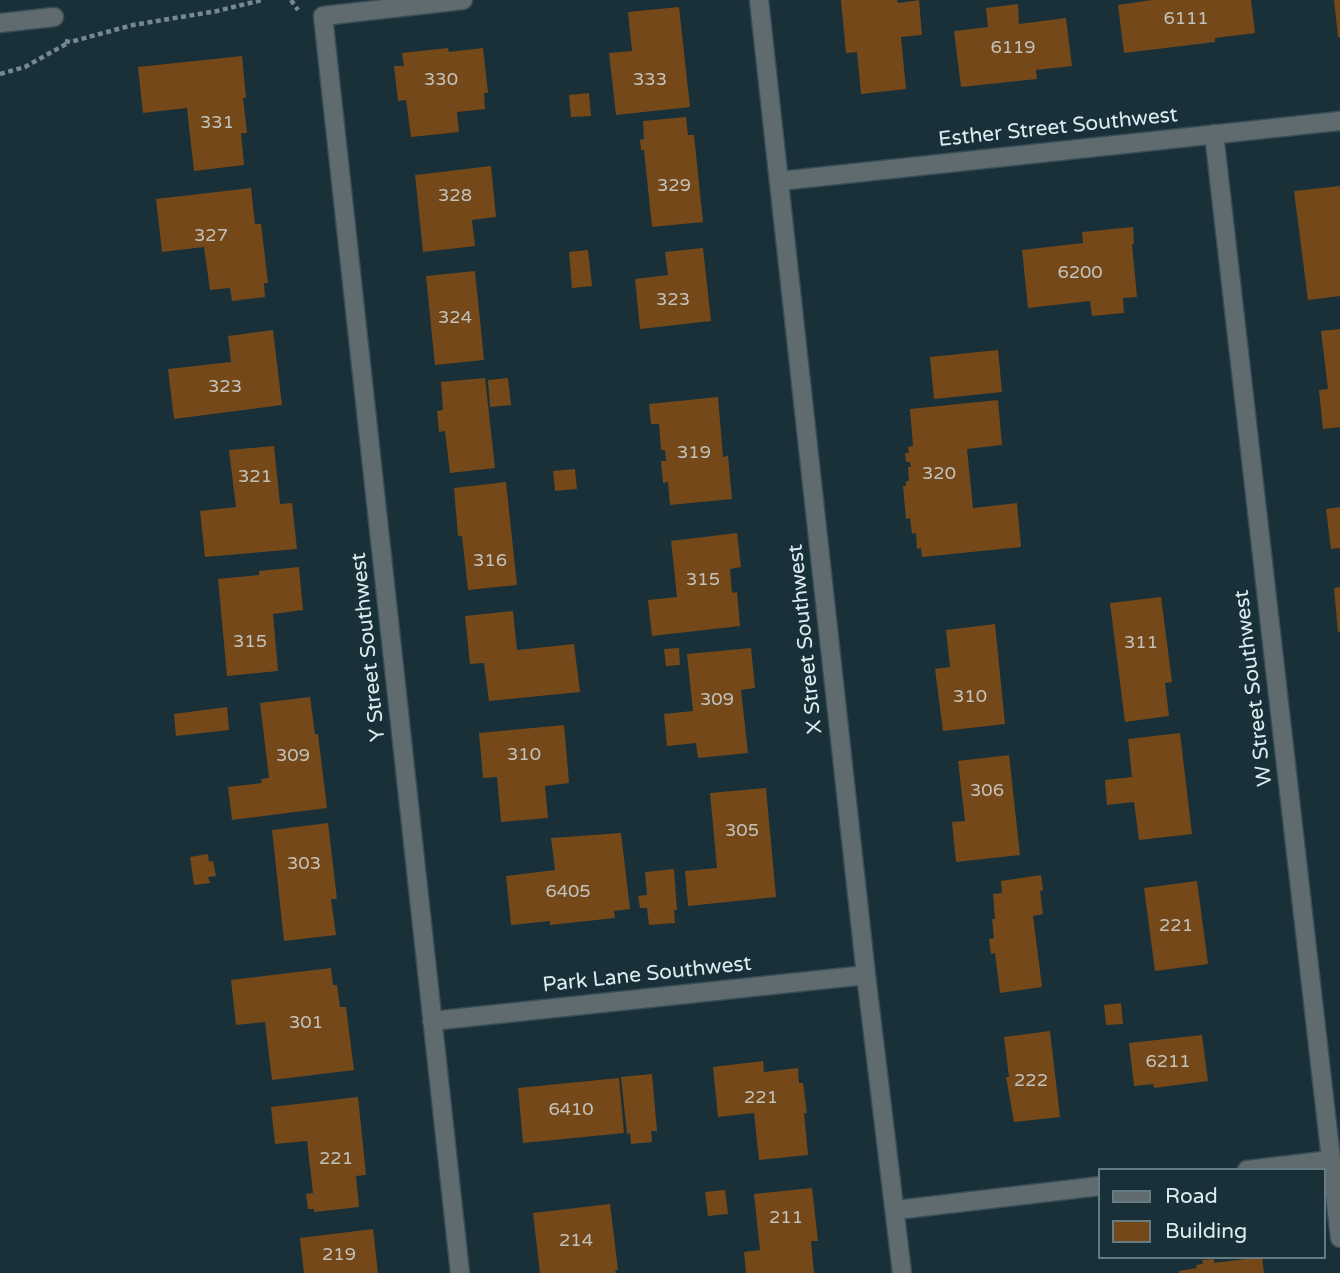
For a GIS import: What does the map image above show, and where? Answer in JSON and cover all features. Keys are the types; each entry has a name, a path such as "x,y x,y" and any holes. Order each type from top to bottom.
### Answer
{"street":[{"name":"Y Street Southwest","path":"460,1273 323,16 463,0"},
{"name":"X Street Southwest","path":"759,0 866,975 902,1273"},
{"path":"0,23 54,17"},
{"name":"Esther Street Southwest","path":"780,181 1340,121"},
{"name":"W Street Southwest","path":"1214,134 1340,1238"},
{"name":"Park Lane Southwest","path":"432,1021 866,975"},
{"path":"1264,1168 1331,1160"},
{"path":"896,1210 1098,1186"}],"path":[{"path":"0,74 24,67 70,42 133,24 217,11 262,0"},
{"path":"54,17 57,39 70,42"}],"building":[{"path":"841,0 897,0 898,3 919,0 922,35 901,37 906,89 861,94 857,52 846,53"},
{"path":"1152,0 1251,0 1255,33 1215,38 1215,42 1124,53 1118,5"},
{"path":"1334,0 1340,0 1340,37 1338,37"},
{"path":"1018,4 1019,24 1066,18 1072,66 1036,70 1037,79 961,87 954,31 988,27 986,8"},
{"path":"679,7 690,107 616,115 609,53 632,51 628,12"},
{"path":"448,48 449,52 483,48 488,93 484,93 485,109 457,112 459,132 411,137 406,100 398,101 394,66 404,66 402,53"},
{"path":"242,56 247,133 241,133 244,165 194,171 187,108 143,113 138,67"},
{"path":"589,93 591,116 571,117 569,95"},
{"path":"686,117 688,135 694,135 703,222 652,227 644,150 641,150 640,140 644,139 643,121"},
{"path":"491,166 496,217 472,220 475,246 423,252 415,175"},
{"path":"1340,186 1340,296 1308,300 1294,191"},
{"path":"251,188 255,224 261,224 268,283 264,283 265,297 232,301 230,288 210,290 204,247 162,252 156,199"},
{"path":"1133,227 1137,297 1123,298 1124,313 1092,316 1090,301 1028,308 1022,250 1083,243 1082,232"},
{"path":"703,248 711,321 640,329 635,279 668,275 665,252"},
{"path":"588,250 592,286 572,288 569,252"},
{"path":"475,271 484,360 435,365 426,276"},
{"path":"1340,329 1340,427 1323,429 1319,390 1328,389 1321,331"},
{"path":"273,330 282,405 174,419 168,369 231,362 228,336"},
{"path":"998,350 1002,392 934,399 930,357"},
{"path":"485,378 495,468 450,473 445,431 439,432 437,411 443,410 441,382"},
{"path":"508,378 511,405 490,407 488,380"},
{"path":"718,397 723,457 728,456 732,499 670,505 668,482 663,483 661,461 666,461 665,450 661,450 659,424 651,424 649,404"},
{"path":"998,400 1002,445 967,449 973,508 1017,503 1021,547 922,557 921,548 917,549 916,533 912,534 910,518 906,519 903,486 909,481 908,467 911,467 910,462 906,462 905,453 909,453 908,447 913,446 910,409"},
{"path":"274,446 280,504 292,503 297,549 205,557 200,511 236,507 229,450"},
{"path":"575,469 577,489 555,491 553,471"},
{"path":"506,482 517,585 468,590 462,536 458,536 454,488"},
{"path":"1340,507 1340,548 1331,549 1326,509"},
{"path":"737,533 741,567 730,569 732,593 737,592 740,626 652,636 648,600 677,597 671,541"},
{"path":"299,567 303,610 273,614 278,671 227,676 218,579"},
{"path":"1340,587 1340,632 1338,632 1334,588"},
{"path":"1161,597 1172,682 1165,683 1169,716 1125,722 1110,603"},
{"path":"513,611 517,650 574,644 580,692 489,701 484,663 470,664 465,616"},
{"path":"995,624 1005,724 943,731 935,669 950,667 946,630"},
{"path":"679,648 680,665 666,666 664,649"},
{"path":"751,648 755,688 741,690 748,753 698,758 696,743 667,746 664,714 693,711 687,654"},
{"path":"310,697 315,734 318,734 327,808 232,820 228,787 262,783 261,779 269,778 260,703"},
{"path":"227,707 229,730 176,736 174,714"},
{"path":"564,725 569,783 545,786 548,818 501,822 497,777 483,778 479,733"},
{"path":"1180,733 1192,834 1139,840 1134,802 1107,805 1105,780 1132,777 1128,739"},
{"path":"1009,755 1020,855 956,862 952,822 965,821 958,761"},
{"path":"766,788 776,897 688,906 685,871 717,868 710,793"},
{"path":"328,823 337,899 331,899 336,935 284,941 272,830"},
{"path":"621,833 630,909 614,911 615,918 550,925 550,921 511,925 506,876 555,870 551,838"},
{"path":"208,854 209,862 213,861 216,876 208,877 210,883 194,885 190,857"},
{"path":"674,869 677,910 674,910 675,923 649,925 647,908 640,908 638,896 647,895 645,872"},
{"path":"1041,875 1043,914 1033,916 1042,987 1000,993 995,953 991,954 989,939 994,938 993,894 1002,893 1001,881"},
{"path":"1197,881 1208,964 1155,971 1144,888"},
{"path":"331,968 340,1007 346,1007 354,1070 272,1080 265,1022 236,1025 231,980"},
{"path":"1121,1003 1123,1024 1106,1025 1104,1005"},
{"path":"1050,1031 1060,1117 1014,1122 1006,1077 1009,1077 1004,1037"},
{"path":"1202,1035 1208,1081 1154,1088 1153,1084 1134,1086 1129,1043"},
{"path":"763,1061 764,1072 798,1068 807,1113 804,1113 808,1155 759,1160 754,1113 718,1117 713,1067"},
{"path":"652,1074 657,1131 651,1131 652,1142 631,1144 630,1133 627,1134 621,1077"},
{"path":"619,1078 624,1133 523,1143 518,1088"},
{"path":"358,1097 366,1175 356,1176 359,1207 314,1212 314,1209 308,1209 306,1194 313,1193 307,1141 275,1144 271,1107"},
{"path":"812,1188 818,1241 811,1241 814,1273 746,1273 744,1252 760,1250 754,1194"},
{"path":"725,1190 728,1214 708,1216 705,1192"},
{"path":"610,1204 618,1270 615,1270 616,1273 540,1273 533,1213"},
{"path":"373,1229 378,1273 304,1273 300,1238"},
{"path":"1214,1259 1214,1263 1262,1259 1264,1273 1179,1273 1197,1268 1196,1265 1203,1264 1202,1260"}]}
